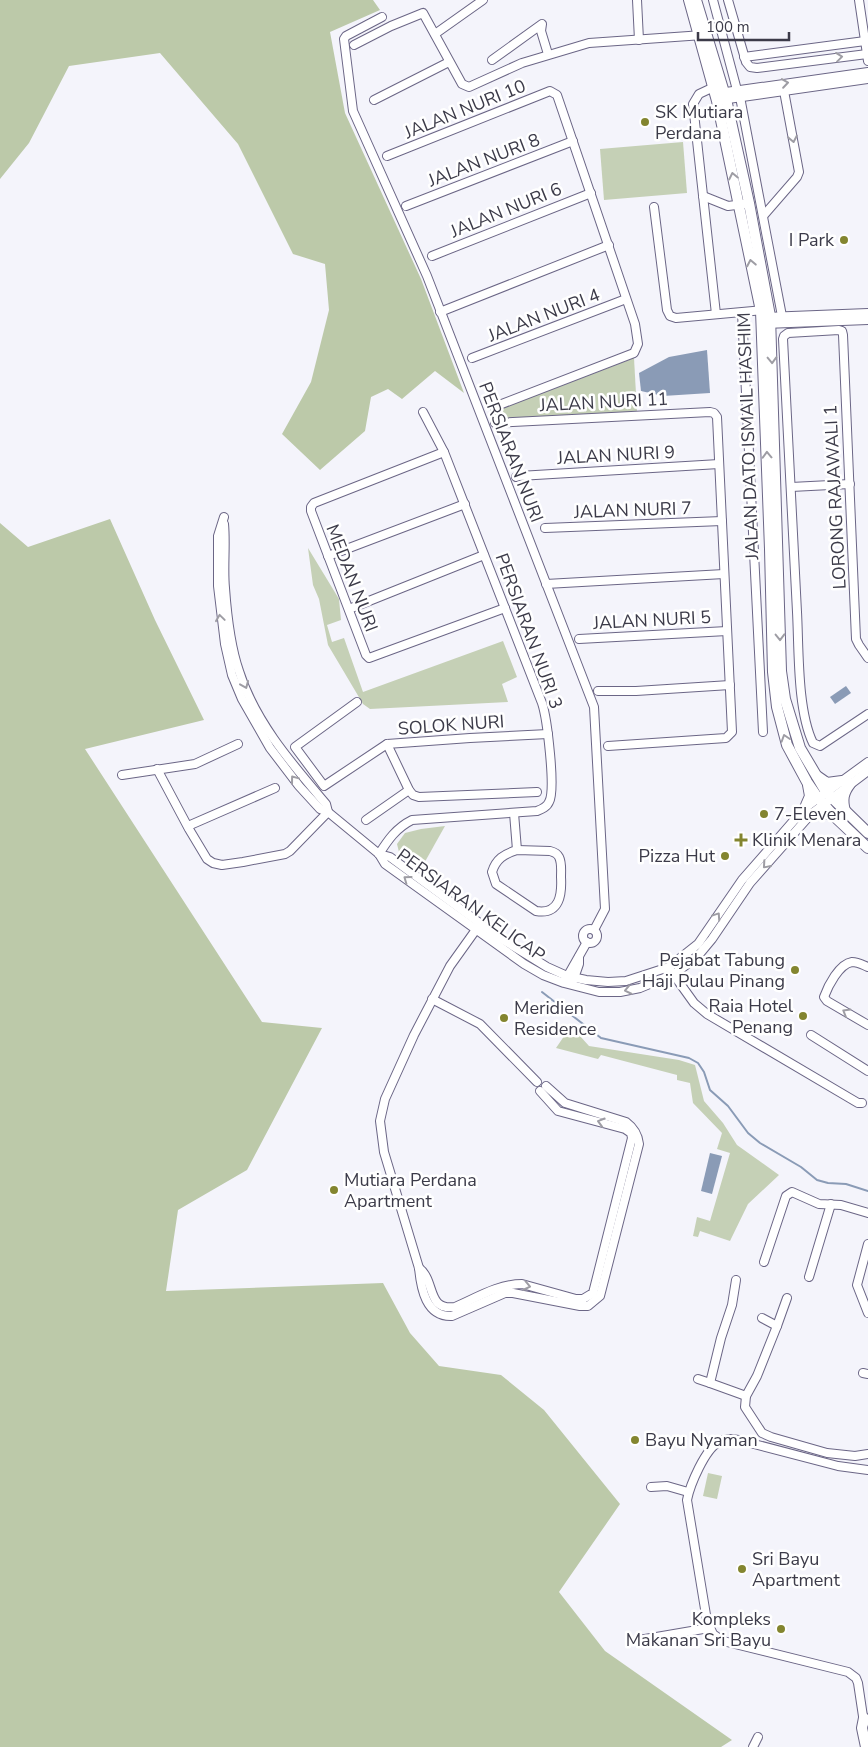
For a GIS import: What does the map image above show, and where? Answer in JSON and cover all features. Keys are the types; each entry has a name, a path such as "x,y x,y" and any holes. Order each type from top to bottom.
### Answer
{"main road":[{"name":"JALAN DATO ISMAIL HASHIM","path":"689,0 702,35 719,93 744,204 766,317 782,685 796,738 811,778"},
{"name":"JALAN DATO ISMAIL HASHIM","path":"696,0 702,35"},
{"name":"JALAN DATO ISMAIL HASHIM","path":"766,317 772,672 775,692 787,744 836,817 868,848"},
{"path":"836,817 824,812 807,812 811,778 827,783 846,782 843,796 845,811"},
{"name":"JALAN DATO ISMAIL HASHIM","path":"824,798 845,811 868,833"},
{"path":"866,1721 862,1728 866,1747"}],"street":[{"path":"435,34 482,0"},
{"path":"637,0 639,40"},
{"path":"713,0 738,94 764,215 782,316"},
{"path":"728,0 744,57 748,65 757,68 867,57 859,0"},
{"path":"354,45 391,26 423,13 449,62 465,86 468,87 522,62 589,43 702,35"},
{"name":"PERSIARAN NURI","path":"382,17 344,38 353,111 427,276 594,707 605,909 594,930 597,933 596,939 591,943 587,942 574,963 569,980"},
{"path":"492,60 542,24 541,30 548,54"},
{"path":"744,57 865,41"},
{"path":"374,100 449,62"},
{"path":"738,94 868,72"},
{"path":"716,314 693,104 699,94 784,91 868,79"},
{"name":"JALAN NURI 10","path":"387,156 550,91 557,95 573,141"},
{"path":"764,215 800,172 784,91"},
{"path":"494,407 634,353 637,349 635,324 573,141"},
{"name":"JALAN NURI 8","path":"406,206 573,141"},
{"name":"JALAN NURI 6","path":"432,256 591,193"},
{"path":"703,196 728,206 744,204"},
{"path":"654,207 668,314 676,318 742,313 766,317 868,320"},
{"path":"440,312 609,245"},
{"name":"JALAN NURI 4","path":"472,358 626,299"},
{"path":"742,313 762,732"},
{"path":"766,317 868,313"},
{"name":"LORONG RAJAWALI 1","path":"791,487 784,336 788,333 839,330 842,331 843,335 856,639 858,645 868,658"},
{"name":"PERSIARAN NURI 3","path":"379,854 399,826 412,820 537,811 546,806 550,800 552,787 546,715 542,703 444,452 423,412"},
{"name":"JALAN NURI 11","path":"495,423 714,413 716,417 719,464"},
{"name":"MEDAN NURI","path":"444,452 314,503 311,507 348,609 366,655 369,658 505,608"},
{"path":"608,746 726,738 732,732 719,464"},
{"name":"JALAN NURI 9","path":"516,478 518,476 719,464"},
{"path":"850,484 791,487 801,692 809,735 813,743 820,746 868,714"},
{"path":"328,556 465,504"},
{"name":"PERSIARAN KELICAP","path":"266,734 237,662 230,630 225,586 224,517 218,536 218,586 219,612 225,644 232,675 242,699 266,734 326,804 328,812 379,854 385,864 478,927 524,964 543,975 569,980 626,982 671,970 698,944 742,880 807,812 846,782"},
{"name":"JALAN NURI 7","path":"545,528 722,521"},
{"path":"348,609 484,555"},
{"path":"546,584 724,574"},
{"name":"JALAN NURI 5","path":"579,639 727,631"},
{"path":"598,691 636,691 730,685"},
{"path":"761,693 775,692"},
{"path":"357,702 297,744 296,749 324,786 387,744"},
{"name":"SOLOK NURI","path":"409,790 387,744 548,734"},
{"path":"122,775 157,768 195,764 238,744"},
{"path":"846,782 868,762"},
{"path":"157,768 188,826 207,858 213,863 222,865 285,854 328,812"},
{"path":"846,782 868,771"},
{"path":"188,826 275,788"},
{"path":"366,820 409,790 413,795 419,797 537,792"},
{"path":"514,813 517,850"},
{"path":"517,850 550,851 560,858 562,893 560,899 548,910 536,911 496,884 493,879 492,872 499,859 505,854 517,850"},
{"path":"432,999 480,1024 537,1082 543,1081 543,1088 558,1111 631,1133 632,1138 593,1293 583,1299 576,1299 522,1284 514,1284 504,1286 455,1307 442,1307 434,1298 425,1273 419,1268 384,1152 380,1121 385,1099 432,999 450,966 478,927"},
{"path":"868,967 852,962 845,965 838,972 824,997 827,1001 868,1025"},
{"path":"671,970 694,1003 707,1014 862,1104"},
{"path":"810,1035 868,1071"},
{"path":"764,1262 786,1196 793,1191 819,1204 841,1205 868,1213"},
{"path":"809,1277 831,1204"},
{"path":"868,1244 857,1282 868,1313"},
{"path":"710,1383 721,1338 732,1305 736,1280"},
{"path":"787,1298 757,1376 746,1396 745,1407 762,1433 828,1453 855,1456 868,1454"},
{"path":"762,1318 777,1326"},
{"path":"698,1379 746,1396"},
{"path":"868,1470 838,1466 739,1440 726,1439 715,1444 707,1453 688,1492 687,1504 709,1628 713,1634 723,1641 848,1672 856,1678 858,1683 866,1721 864,1725 868,1737"},
{"path":"651,1487 667,1486 688,1492"},
{"path":"639,1640 709,1628"},
{"path":"753,1747 758,1737"}],"green space":[{"path":"0,0 373,0 380,10 330,32 345,113 421,279 464,393 435,371 402,399 388,389 371,397 365,431 320,470 282,434 311,382 329,310 325,264 293,254 238,144 160,53 69,66 29,143 0,179"},
{"path":"683,142 687,193 604,200 600,149"},
{"path":"634,358 637,412 494,420 490,413"},
{"path":"110,519 155,620 204,720 85,749 262,1022 322,1028 247,1170 178,1210 166,1291 383,1283 410,1333 439,1366 501,1375 544,1410 620,1504 559,1592 605,1651 732,1740 721,1747 0,1747 0,523 28,547"},
{"path":"308,548 339,599 341,620 327,625 332,642 344,638 363,692 503,641 517,677 502,684 508,702 370,709 363,704 328,645 319,599 313,585"},
{"path":"445,826 422,867 399,852 397,844 405,833"},
{"path":"571,1026 589,1046 679,1060 695,1065 704,1101 723,1123 737,1145 779,1175 748,1204 730,1241 700,1231 698,1237 693,1236 697,1217 710,1221 730,1153 717,1149 722,1133 693,1103 690,1083 677,1080 677,1075 601,1055 598,1059 556,1048"},
{"path":"708,1473 722,1476 717,1499 703,1496"}],"water":[{"path":"707,350 710,393 663,396 641,391 639,373 669,357"},
{"path":"846,686 851,693 835,704 830,697"},
{"path":"710,1153 722,1156 712,1194 701,1191"}],"waterway":[{"path":"542,992 601,1038 689,1058 698,1063 704,1072 710,1090 728,1106 748,1133 760,1143 801,1167 817,1180 846,1184 868,1191"}],"place":[{"name":"SK Mutiara Perdana","path":"645,122"},
{"name":"I Park","path":"844,240"},
{"name":"7-Eleven","path":"764,814"},
{"name":"Klinik Menara","path":"741,840"},
{"name":"Pizza Hut","path":"725,856"},
{"name":"Pejabat Tabung Haji Pulau Pinang","path":"795,970"},
{"name":"Raia Hotel Penang","path":"803,1016"},
{"name":"Meridien Residence","path":"504,1018"},
{"name":"Mutiara Perdana Apartment","path":"334,1190"},
{"name":"Bayu Nyaman","path":"635,1440"},
{"name":"Sri Bayu Apartment","path":"742,1569"},
{"name":"Kompleks Makanan Sri Bayu","path":"781,1629"}]}
